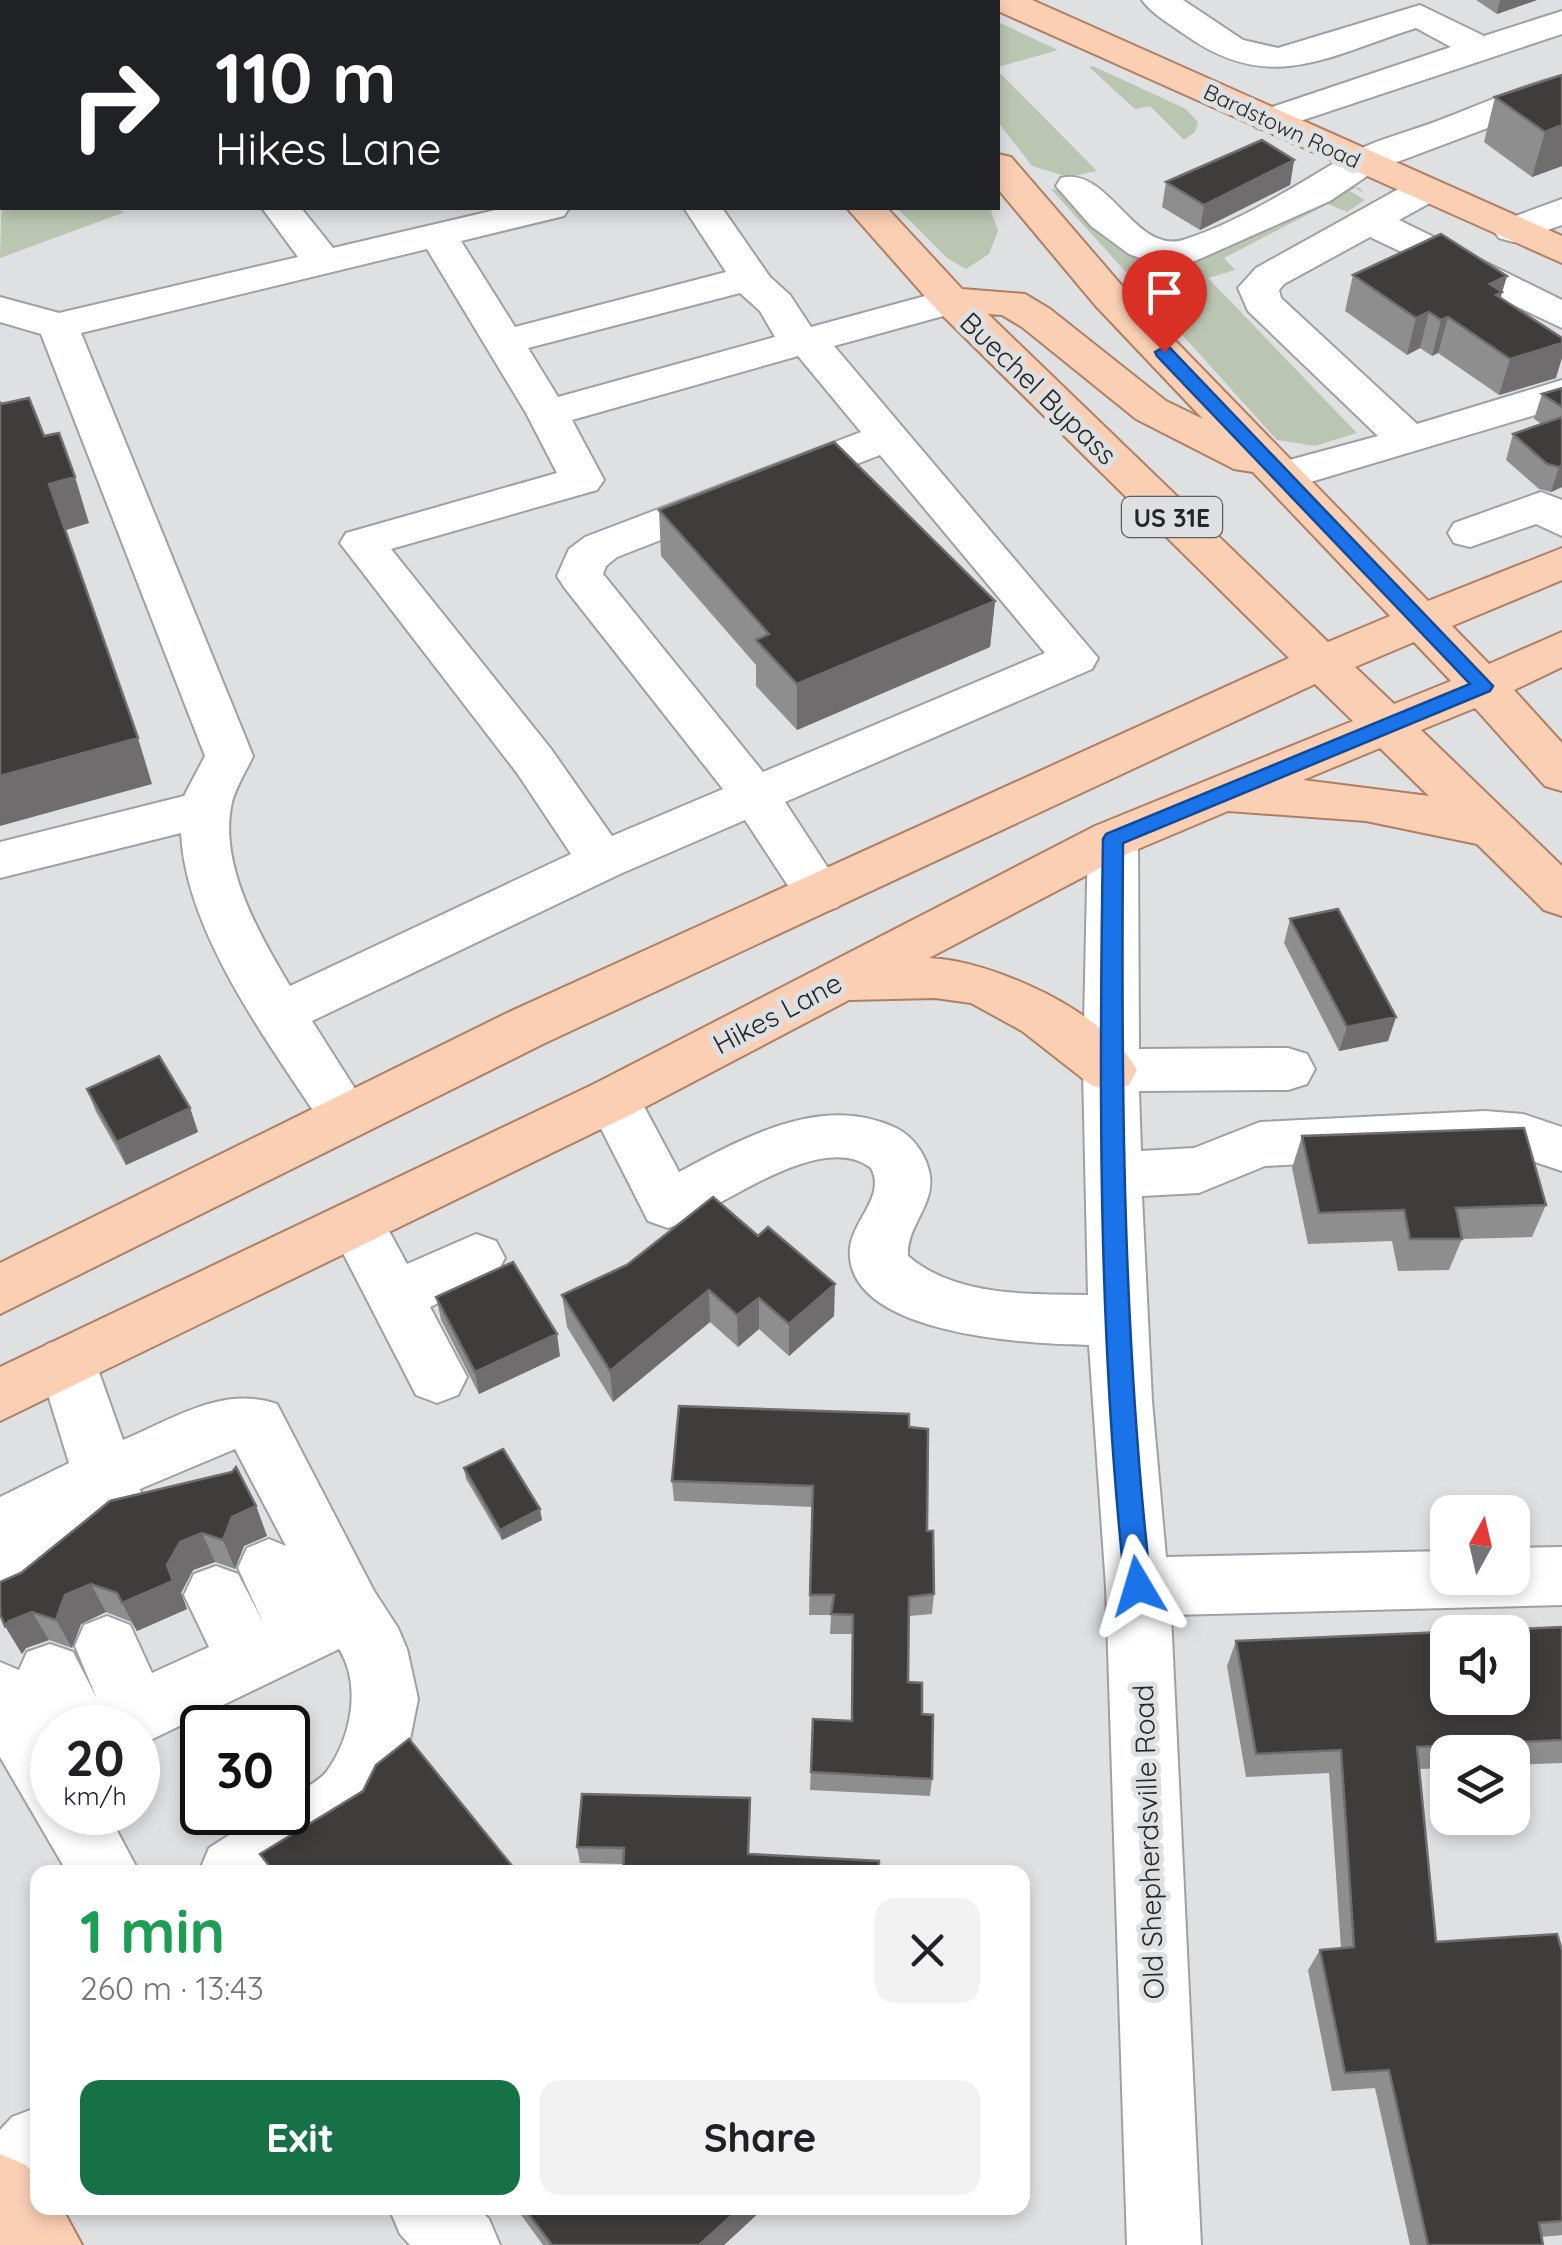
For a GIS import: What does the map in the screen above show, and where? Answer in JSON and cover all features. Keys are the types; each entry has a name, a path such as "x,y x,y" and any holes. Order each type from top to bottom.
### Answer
{"main road":[{"name":"Bardstown Road","path":"1014,1 1562,252"},
{"path":"1000,168 1109,296 1484,686 1562,774"},
{"path":"951,301 991,285 1022,259 1029,236 1028,203"},
{"name":"Buechel Bypass","path":"868,210 951,301 1562,897"},
{"path":"951,301 1011,303 1036,318 1151,410 1282,476"},
{"path":"0,1290 526,1028 1320,664 1562,563"},
{"name":"Hikes Lane","path":"0,1395 614,1099 1113,839 1484,686 1562,648"},
{"path":"1214,797 1289,795 1365,802 1431,813 1494,831"},
{"path":"834,982 939,978 968,982 1008,999 1056,1027 1110,1070"},
{"path":"0,2191 45,2245"}],"street":[{"path":"1173,2 1240,54 1260,59 1280,59 1407,8 1482,50"},
{"path":"1270,120 1562,22"},
{"path":"1075,186 1106,218 1143,246 1172,254 1186,253 1316,194 1362,162 1562,86"},
{"path":"1409,441 1262,302 1258,288 1270,276 1425,190"},
{"path":"283,210 322,260"},
{"path":"0,309 58,326 542,210"},
{"path":"281,1013 602,861 1076,658 803,341 765,289 753,282 704,210"},
{"path":"1513,230 1562,211"},
{"path":"1369,221 1562,316"},
{"path":"438,235 547,414 582,480 362,542 534,761 602,861"},
{"path":"504,342 740,281 753,282"},
{"path":"547,414 951,301"},
{"path":"58,326 230,756 205,810 210,860 222,908 346,1118"},
{"path":"1282,476 1562,393"},
{"path":"820,894 756,797 580,576 585,560 601,547 888,437"},
{"path":"1470,532 1555,509"},
{"path":"0,860 205,810"},
{"name":"Old Shepherdsville Road","path":"1113,839 1110,1070 1126,1482 1138,1586 1164,2245"},
{"path":"1110,1070 1288,1069"},
{"path":"614,1099 668,1205 790,1145 826,1134 878,1142 896,1156 902,1175 902,1192 878,1241 886,1271 904,1285 967,1310 1014,1317 1120,1320"},
{"path":"1114,1175 1199,1170 1260,1144 1485,1133 1523,1136 1562,1149"},
{"path":"356,1224 436,1377"},
{"path":"392,1298 476,1258"},
{"path":"68,1362 151,1490"},
{"path":"26,1554 151,1490 232,1422 256,1423 301,1635"},
{"path":"1530,1577 1562,1576"},
{"path":"1138,1586 1430,1579"},
{"path":"243,1581 301,1635 375,1649 385,1699 376,1744 349,1796 243,1865"},
{"path":"141,1705 301,1635"},
{"path":"80,1705 108,1646"},
{"path":"94,1835 103,1865"},
{"path":"0,2183 30,2152"},
{"path":"433,2215 463,2245"}],"green space":[{"path":"1000,23 1058,50 1000,66"},
{"path":"1089,67 1186,109 1198,122 1195,132 1184,140 1150,106 1135,109"},
{"path":"1000,73 1097,171 1068,177 1032,166 1000,125"},
{"path":"1345,185 1360,188 1364,193 1355,188 1350,191 1365,200 1347,212 1328,204 1224,258 1235,270 1208,278 1357,433 1315,446 1277,440 1051,189 1062,190 1173,265"},
{"path":"1,210 125,212 0,258"},
{"path":"899,210 991,210 998,231 989,254 966,269 947,258"}],"building":[{"path":"1562,75 1562,125 1545,132 1495,97"},
{"path":"1262,140 1294,160 1204,205 1166,182"},
{"path":"1441,234 1507,276 1490,284 1502,292 1496,295 1562,338 1562,343 1510,359 1448,317 1441,320 1429,312 1416,318 1353,275"},
{"path":"1562,388 1562,407 1542,394"},
{"path":"29,398 44,436 59,433 75,477 49,484 138,738 0,776 0,402"},
{"path":"1562,417 1559,467 1547,464 1513,434"},
{"path":"834,442 995,601 797,684 756,640 769,634 659,510"},
{"path":"1338,909 1396,1017 1347,1027 1290,919"},
{"path":"159,1056 190,1108 117,1142 87,1089"},
{"path":"1524,1128 1546,1205 1456,1208 1462,1239 1410,1239 1404,1210 1319,1213 1302,1136"},
{"path":"713,1197 758,1236 768,1227 835,1284 789,1324 759,1298 737,1315 709,1290 610,1371 562,1295 627,1265"},
{"path":"513,1262 557,1334 475,1372 436,1297"},
{"path":"679,1406 909,1414 909,1427 928,1429 927,1531 933,1531 934,1594 909,1597 908,1682 922,1683 922,1714 933,1715 932,1779 811,1772 813,1719 852,1721 853,1615 831,1614 834,1595 810,1595 813,1486 672,1481"},
{"path":"503,1449 540,1509 500,1530 464,1468"},
{"path":"236,1467 256,1506 232,1517 223,1540 202,1533 180,1542 167,1565 173,1581 122,1603 117,1593 91,1584 65,1595 56,1620 32,1612 5,1626 0,1614 0,1582 21,1573 110,1501 232,1472"},
{"path":"1562,1627 1562,1740 1530,1742 1530,1735 1430,1735 1430,1746 1417,1747 1436,1942 1557,1934 1562,1951 1562,2221 1539,2223 1543,2245 1428,2245 1389,2070 1345,2073 1320,1950 1354,1947 1341,1750 1256,1754 1236,1641 1430,1633 1430,1715 1530,1715 1530,1628"},
{"path":"409,1739 511,1865 269,1865 260,1854 291,1835 310,1835 310,1823 363,1791 376,1765"},
{"path":"582,1794 750,1798 748,1854 879,1861 879,1865 623,1865 624,1848 577,1847"},
{"path":"529,2215 732,2215 699,2245 552,2245"}],"route":[{"path":"1138,1586 1126,1482 1110,1070 1113,839 1484,686 1164,352"}]}
